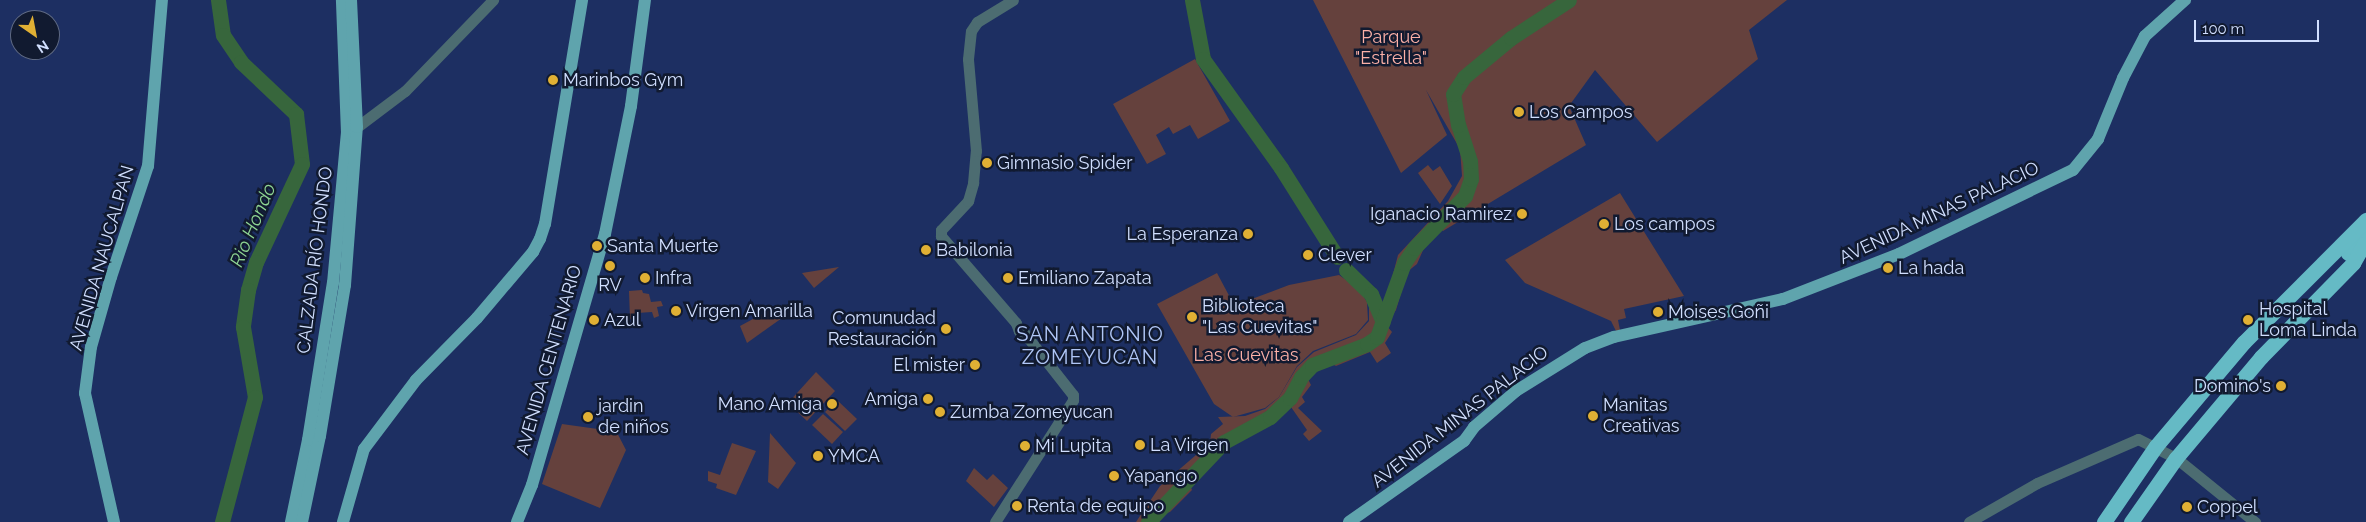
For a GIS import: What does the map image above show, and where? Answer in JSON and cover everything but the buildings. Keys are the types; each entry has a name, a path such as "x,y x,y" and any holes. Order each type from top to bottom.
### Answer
{"highway":[{"path":"2116,522 2186,426 2256,342 2309,286 2331,256 2366,220"},
{"path":"2104,522 2162,438 2244,342 2366,235"},
{"path":"2131,522 2176,458 2262,357 2353,263 2366,240"},
{"path":"2098,522 2148,445 2239,337 2298,280 2331,256"}],"main road":[{"name":"AVENIDA NAUCALPAN","path":"114,522 110,493 85,392 91,347 108,285 148,166 162,0"},
{"name":"CALZADA RÍO HONDO","path":"291,522 308,440 333,283 347,132 342,0"},
{"name":"CALZADA RÍO HONDO","path":"302,522 320,436 345,285 357,127 351,0"},
{"path":"343,522 364,449 416,380 477,318 533,252 540,240 545,224 582,0"},
{"name":"AVENIDA CENTENARIO","path":"517,522 532,485 605,234 630,106 645,0"},
{"name":"AVENIDA MINAS PALACIO","path":"1349,522 1464,441 1474,427 1516,391 1585,348 1614,337 1783,299 1898,254 2073,170 2098,139 2123,78 2145,36 2185,0"}],"street":[{"path":"357,127 406,91 493,0"},
{"path":"995,522 1072,404 1073,395 1025,334 1019,331 1016,323 945,244 941,230 965,205 973,183 976,151 968,59 975,25 1013,0"},
{"path":"1969,522 2037,483 2138,439 2176,458 2254,522"}],"green space":[{"name":"Parque \"Estrella\"","path":"1313,0 1787,0 1749,30 1758,59 1657,142 1595,70 1569,106 1586,145 1443,231 1440,228 1427,241 1417,264 1407,272 1396,310 1386,325 1392,332 1385,343 1391,353 1377,363 1370,352 1336,366 1328,362 1308,379 1311,385 1302,397 1305,402 1298,408 1322,431 1309,441 1303,434 1307,430 1291,407 1286,410 1277,407 1268,415 1222,440 1187,478 1192,490 1170,512 1163,514 1159,522 1136,522 1160,486 1210,443 1211,434 1223,424 1218,417 1245,416 1265,409 1279,397 1297,367 1314,352 1356,335 1369,321 1369,301 1360,289 1340,274 1346,272 1370,295 1381,320 1398,255 1448,201 1462,176 1460,149 1426,90 1447,135 1401,173"},
{"path":"1195,59 1230,121 1198,139 1190,125 1173,134 1169,127 1156,135 1166,154 1147,164 1113,104"},
{"path":"1428,165 1433,171 1440,166 1452,186 1440,204 1418,173"},
{"name":"Los campos","path":"1620,193 1684,296 1624,309 1626,318 1618,320 1620,330 1616,331 1611,321 1525,283 1505,260"},
{"path":"839,267 814,288 802,273"},
{"name":"Las Cuevitas","path":"1217,273 1233,303 1241,303 1289,285 1339,275 1359,289 1367,302 1368,320 1356,334 1313,351 1297,366 1279,397 1265,408 1233,417 1214,404 1157,304"},
{"path":"642,290 643,293 649,294 651,302 661,301 663,306 657,307 659,316 654,318 652,312 637,313 637,320 630,319 629,291"},
{"path":"775,307 782,318 747,343 740,326"},
{"path":"816,372 835,391 807,421 788,403"},
{"path":"837,400 857,419 845,431 825,412"},
{"path":"823,414 843,432 832,444 812,425"},
{"path":"562,424 612,431 613,425 626,450 600,508 542,484"},
{"path":"770,433 796,463 778,489 768,482"},
{"path":"732,443 756,451 736,495 716,488 717,484 708,481 708,471 720,475"},
{"path":"974,468 987,480 993,474 1008,488 994,507 966,481"}],"waterway":[{"name":"Rio Hondo","path":"218,0 223,35 241,62 296,114 302,164 256,262 248,290 243,327 255,397 222,522"},
{"path":"1192,0 1203,59 1281,168 1337,257"},
{"path":"1148,522 1224,442 1270,417 1290,398 1301,377 1312,365 1367,344 1377,337 1404,263 1414,248 1465,196 1471,179 1470,161 1458,125 1453,94 1464,77 1511,38 1569,0"},
{"path":"1346,270 1371,294 1383,322"}],"place":[{"name":"Marinbos Gym","path":"553,80"},
{"name":"Los Campos","path":"1519,112"},
{"name":"Gimnasio Spider","path":"987,163"},
{"name":"Iganacio Ramirez","path":"1522,214"},
{"name":"Los campos","path":"1604,224"},
{"name":"La Esperanza","path":"1248,234"},
{"name":"Santa Muerte","path":"597,246"},
{"name":"Babilonia","path":"926,250"},
{"name":"Clever","path":"1308,255"},
{"name":"RV","path":"610,266"},
{"name":"La hada","path":"1888,268"},
{"name":"Infra","path":"645,278"},
{"name":"Emiliano Zapata","path":"1008,278"},
{"name":"Virgen Amarilla","path":"676,311"},
{"name":"Moises Goñi","path":"1658,312"},
{"name":"Biblioteca \"Las Cuevitas\"","path":"1192,317"},
{"name":"Azul","path":"594,320"},
{"name":"Hospital Loma Linda","path":"2248,320"},
{"name":"Comunudad Restauración","path":"946,329"},
{"name":"El mister","path":"975,365"},
{"name":"Domino's","path":"2281,386"},
{"name":"Amiga","path":"928,399"},
{"name":"Mano Amiga","path":"832,404"},
{"name":"Zumba Zomeyucan","path":"940,412"},
{"name":"Manitas Creativas","path":"1593,416"},
{"name":"jardin de niños","path":"588,417"},
{"name":"La Virgen","path":"1140,445"},
{"name":"Mi Lupita","path":"1025,446"},
{"name":"YMCA","path":"818,456"},
{"name":"Yapango","path":"1114,476"},
{"name":"Renta de equipo","path":"1017,506"},
{"name":"Coppel","path":"2187,507"}],"district":[{"name":"SAN ANTONIO ZOMEYUCAN","path":"1090,346"}]}
